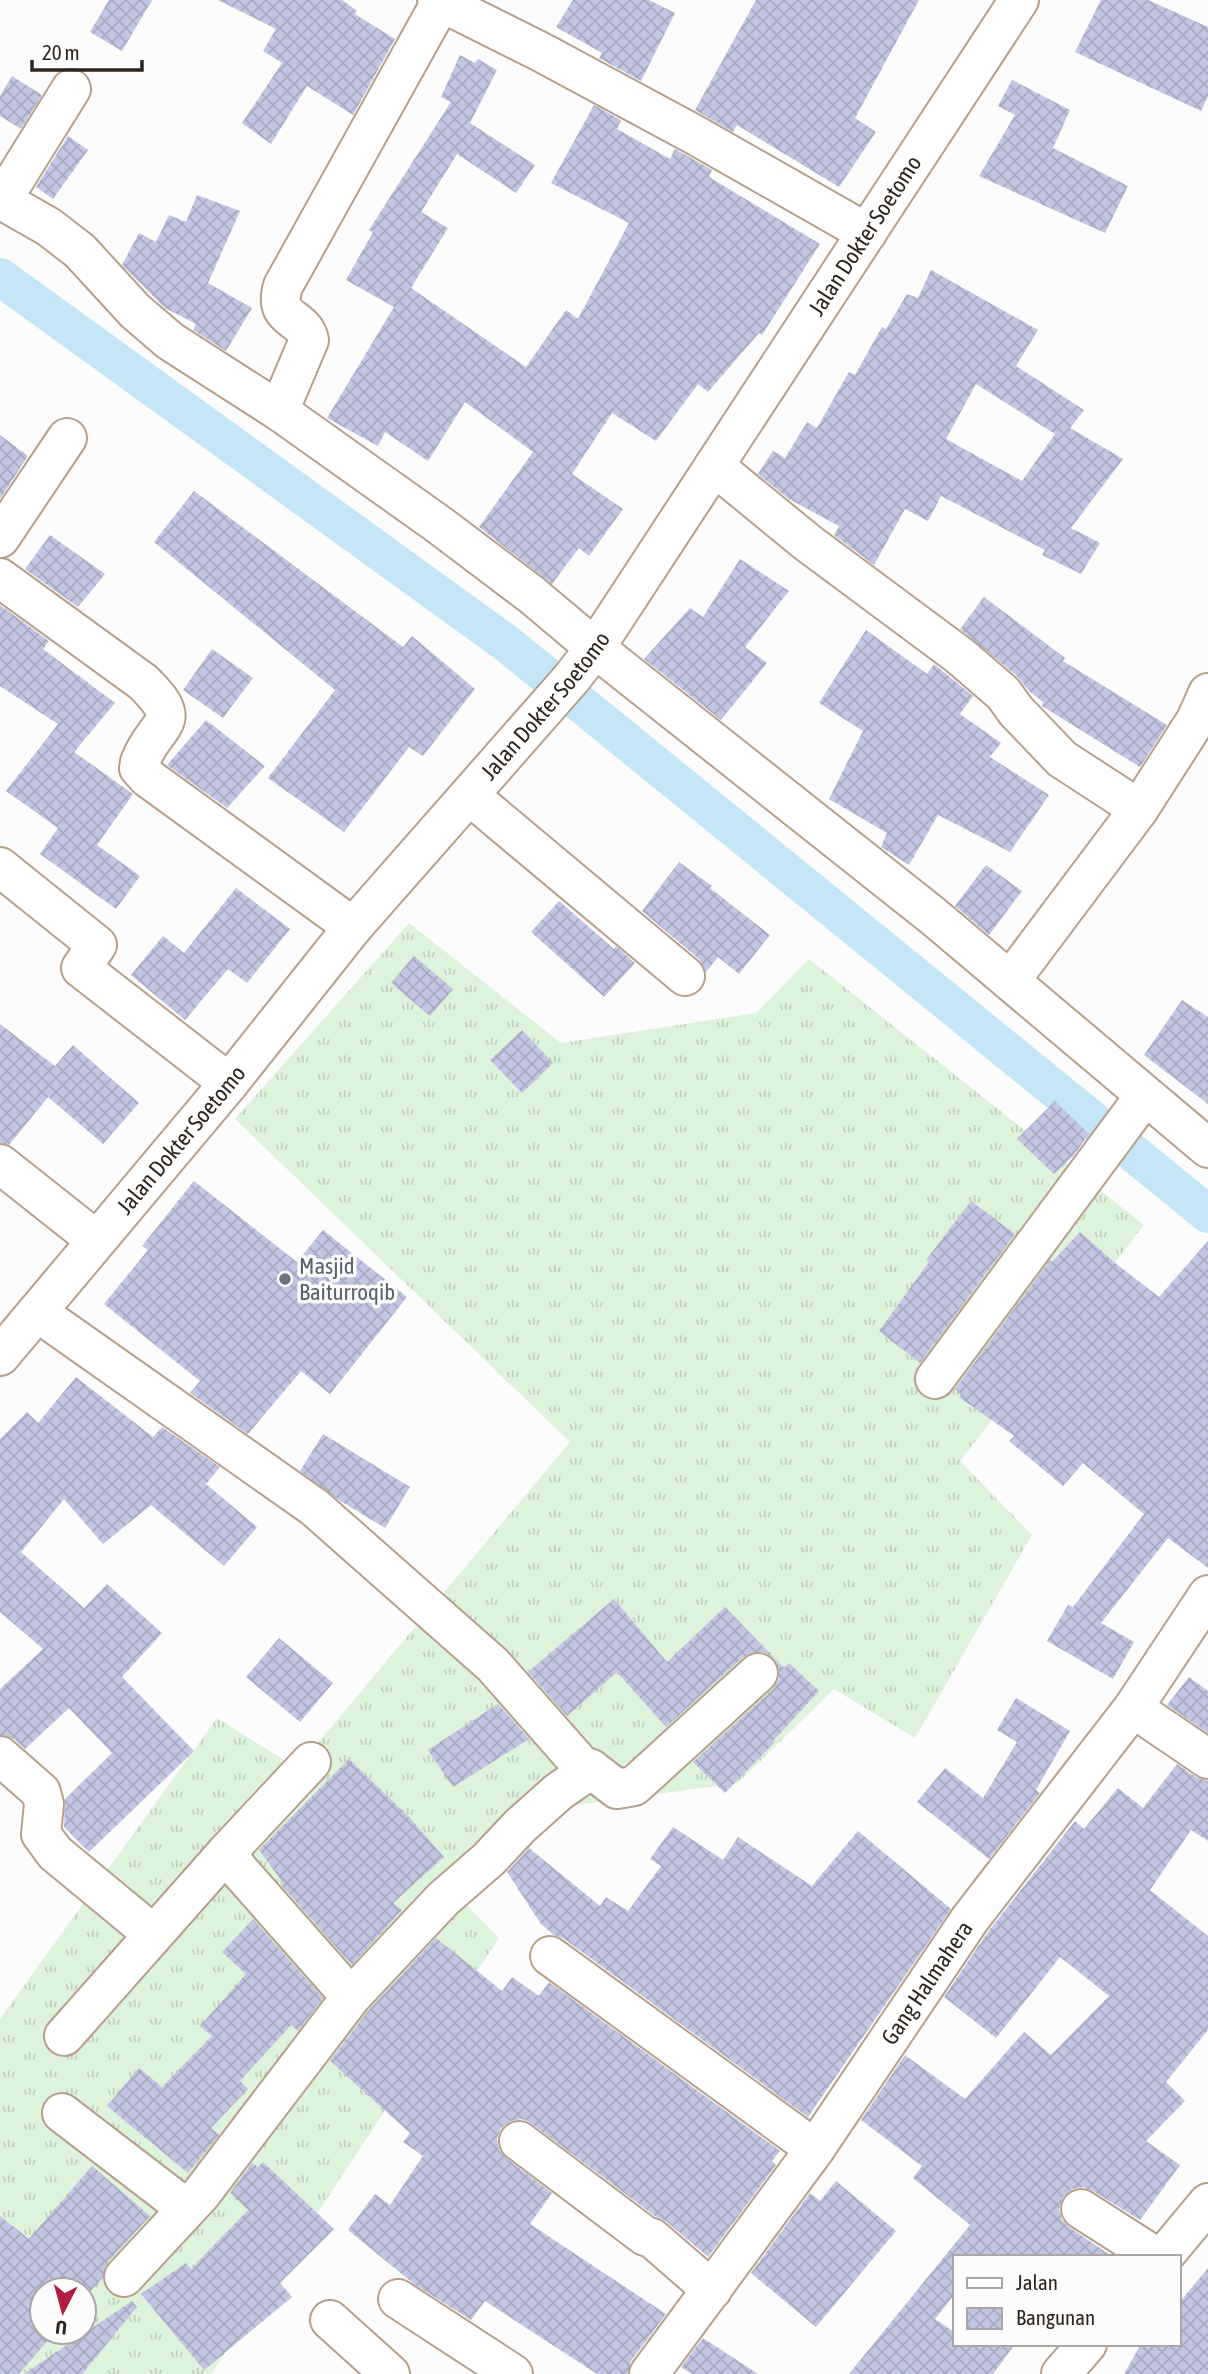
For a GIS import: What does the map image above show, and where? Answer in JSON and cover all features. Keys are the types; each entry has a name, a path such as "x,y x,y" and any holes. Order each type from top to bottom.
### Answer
{"street":[{"name":"Jalan Dokter Soetomo","path":"0,1356 229,1083 353,927 509,753 595,648 1019,0"},
{"path":"279,411 309,340 307,331 282,310 279,299 283,286 439,1 541,52 695,135 867,233"},
{"path":"71,89 1,200 49,227 80,251 135,311 170,341 279,411 438,524 532,595 933,916 1010,981 1138,1105 1208,1148"},
{"path":"0,538 67,438"},
{"path":"714,466 808,543 960,656 1003,693 1045,744 1062,758 1139,809"},
{"path":"0,578 143,682 160,699 166,708 164,721 139,768 148,779 353,927"},
{"path":"1010,981 1139,809 1196,720 1208,693"},
{"path":"470,796 685,976"},
{"path":"0,867 97,945 80,968 229,1083"},
{"path":"936,1379 1138,1105"},
{"path":"0,1164 96,1240"},
{"path":"37,1311 314,1507 493,1665 581,1765 591,1769 617,1789 634,1786 758,1673"},
{"name":"Gang Halmahera","path":"665,2368 712,2290 815,2148 971,1919 1133,1708 1208,1595"},
{"path":"1133,1708 1208,1759"},
{"path":"0,1756 41,1792 44,1804 41,1834 55,1853 153,1934"},
{"path":"64,2036 153,1934 311,1762"},
{"path":"124,2277 187,2209 250,2131 351,1997 443,1899 558,1792 591,1769"},
{"path":"227,1852 351,1997"},
{"path":"550,1956 815,2148"},
{"path":"62,2113 187,2209"},
{"path":"519,2141 645,2236 652,2238 712,2290"},
{"path":"1165,2255 1208,2203"},
{"path":"1080,2208 1153,2255"},
{"path":"398,2299 513,2374"},
{"path":"330,2320 390,2374"},
{"path":"1061,2374 1085,2346"}],"green space":[{"path":"409,923 561,1043 756,1013 809,959 1144,1225 960,1461 1032,1535 915,1738 834,1689 738,1783 503,1815 450,1888 499,1938 211,2374 0,2374 0,2019 217,1718 297,1768 570,1442 235,1119"}],"building":[{"path":"109,0 152,0 122,51 90,32"},
{"path":"218,0 342,0 357,11 355,14 395,39 353,115 307,86 271,144 242,123 282,63 263,51 276,29"},
{"path":"573,0 649,0 675,13 641,81 599,58 602,53 556,27"},
{"path":"756,0 919,0 855,118 876,132 839,187 737,125 733,132 695,110"},
{"path":"1101,0 1148,0 1208,27 1208,96 1201,111 1075,52"},
{"path":"460,55 475,63 478,59 497,70 470,123 535,165 516,193 457,154 421,212 448,228 411,288 526,367 566,310 578,319 629,223 551,183 594,105 621,120 617,129 670,159 675,149 684,154 712,170 709,177 820,244 762,335 759,333 708,392 698,384 656,441 612,413 572,474 623,509 589,556 579,548 552,584 479,527 533,452 465,402 428,461 385,432 378,446 327,418 394,307 346,280 373,232 369,230 451,102 441,97"},
{"path":"12,76 42,95 21,129 0,116 0,96"},
{"path":"1012,80 1070,110 1053,148 1128,186 1105,233 979,176 1015,115 998,106"},
{"path":"68,136 88,150 53,199 36,187"},
{"path":"197,195 240,211 208,283 252,308 226,351 193,330 196,324 165,308 122,265 139,233 156,242 169,215 186,222"},
{"path":"931,270 1038,330 1016,366 1084,410 1070,428 1123,459 1071,528 1100,543 1081,574 1042,555 1045,550 941,496 928,521 905,509 874,565 834,535 839,526 789,499 758,474 773,451 785,458 807,422 817,428 849,372 855,375 882,327 886,329 907,294 918,298","holes":["976,384 1055,434 1022,481 946,439"]},
{"path":"0,435 28,456 0,499"},
{"path":"194,491 403,647 412,636 475,689 423,756 409,747 344,832 268,778 335,690 154,542"},
{"path":"50,535 105,574 78,607 25,569"},
{"path":"740,559 789,591 745,647 767,663 721,720 644,659 690,608 703,617"},
{"path":"984,597 1065,658 1063,661 1167,725 1140,767 1042,706 1043,702 1029,691 1017,676 960,629"},
{"path":"0,605 49,641 43,649 115,703 74,752 133,794 97,845 140,876 116,909 40,854 58,828 6,791 58,724 0,686"},
{"path":"866,630 927,674 934,664 973,696 960,714 1001,743 990,757 1049,795 1010,852 938,815 909,865 881,847 887,833 829,799 863,731 819,703"},
{"path":"212,649 253,678 223,718 183,690"},
{"path":"206,720 265,766 227,808 167,765"},
{"path":"679,862 770,935 739,974 718,957 706,972 699,959 642,911"},
{"path":"986,865 1022,891 989,935 955,906"},
{"path":"236,888 290,929 247,983 228,969 185,1020 131,975 163,936 184,953"},
{"path":"559,901 614,949 616,946 635,963 604,997 531,932"},
{"path":"414,956 453,989 430,1016 391,983"},
{"path":"1182,1000 1208,1017 1208,1104 1144,1055"},
{"path":"0,1024 55,1066 73,1045 139,1103 103,1144 48,1097 9,1145 0,1143"},
{"path":"522,1030 553,1063 522,1093 490,1060"},
{"path":"1055,1101 1089,1134 1074,1155 1054,1174 1017,1139"},
{"name":"Masjid Baiturroqib","path":"194,1181 297,1262 323,1230 407,1297 330,1394 301,1371 248,1434 190,1393 200,1381 104,1304 148,1250 142,1246"},
{"path":"971,1201 1015,1234 920,1363 879,1331 929,1262 926,1260"},
{"path":"1080,1232 1159,1297 1208,1241 1208,1568 1168,1538 1101,1623 1134,1642 1113,1679 1047,1641 1068,1605 1073,1607 1144,1514 1083,1463 1063,1486 1009,1441 1014,1436 959,1397 961,1395 955,1389 1050,1260 1052,1262"},
{"path":"76,1377 153,1437 162,1427 220,1467 206,1484 257,1527 224,1566 151,1505 103,1544 64,1499 21,1552 84,1608 107,1584 162,1633 122,1677 194,1751 89,1852 64,1827 65,1799 112,1753 69,1708 25,1749 14,1739 0,1735 0,1689 43,1649 0,1612 0,1439 27,1412 38,1423"},
{"path":"323,1434 410,1487 385,1528 339,1500 300,1471"},
{"path":"614,1599 667,1662 725,1607 784,1668 789,1663 819,1691 773,1741 775,1742 725,1793 693,1762 773,1689 779,1680 775,1659 765,1652 754,1652 743,1657 666,1727 617,1672 567,1716 528,1672"},
{"path":"279,1638 333,1683 300,1722 246,1677"},
{"path":"1189,1677 1208,1691 1208,1733 1167,1705"},
{"path":"1016,1698 1070,1731 1036,1790 1040,1793 989,1859 917,1802 945,1768 983,1798 1017,1742 997,1730"},
{"path":"498,1704 529,1739 453,1787 428,1750"},
{"path":"349,1759 407,1815 444,1857 393,1903 402,1910 352,1965 282,1886 284,1884 259,1850"},
{"path":"1177,1764 1196,1777 1208,1781 1208,1841 1191,1830 1150,1890 1208,1936 1208,2030 1166,2082 1185,2101 1146,2141 1180,2165 1140,2220 1083,2187 1072,2189 1063,2197 1059,2209 1062,2220 1110,2255 953,2255 953,2296 935,2319 953,2331 953,2346 1014,2346 993,2374 849,2374 970,2225 913,2178 922,2166 861,2120 905,2055 965,2099 1024,2032 1051,2055 1109,1996 1060,1957 996,2038 944,1997 988,1932 1075,1821 1084,1829 1118,1788 1143,1808"},
{"path":"673,1827 723,1860 738,1837 812,1886 858,1831 951,1909 808,2117 563,1938 554,1935 541,1924 507,1872 529,1848 600,1906 606,1897 628,1911 661,1866 650,1859"},
{"path":"253,1919 323,1998 298,2031 291,2025 240,2081 248,2089 211,2128 219,2135 188,2173 107,2106 139,2068 162,2087 212,2036 200,2026 246,1974 222,1952"},
{"path":"436,1938 502,1991 512,1977 539,1996 549,1982 780,2151 772,2161 776,2165 708,2257 666,2221 655,2216 532,2124 522,2119 511,2121 501,2128 497,2139 499,2150 552,2193 530,2224 666,2314 631,2361 628,2374 597,2374 485,2301 471,2320 414,2284 348,2230 375,2194 390,2205 423,2156 403,2142 410,2133 330,2061 368,2011"},
{"path":"263,2162 334,2229 280,2283 292,2297 204,2370 141,2294 186,2263 191,2269 248,2210 230,2193 252,2163 258,2167"},
{"path":"92,2166 150,2216 108,2262 98,2283 98,2276 28,2276 28,2346 43,2346 19,2374 0,2374 0,2216 29,2239"},
{"path":"836,2181 896,2231 816,2327 751,2273 810,2193 820,2201"},
{"path":"1208,2268 1208,2374 1124,2374 1140,2346 1180,2346 1180,2302"},
{"path":"132,2301 137,2307 82,2374 24,2374 65,2346 98,2346 98,2324"},
{"path":"703,2338 758,2374 692,2374 681,2367"}],"waterway":[{"path":"0,277 506,643 1208,1214"}],"place":[{"name":"Masjid Baiturroqib","path":"285,1279"}]}
